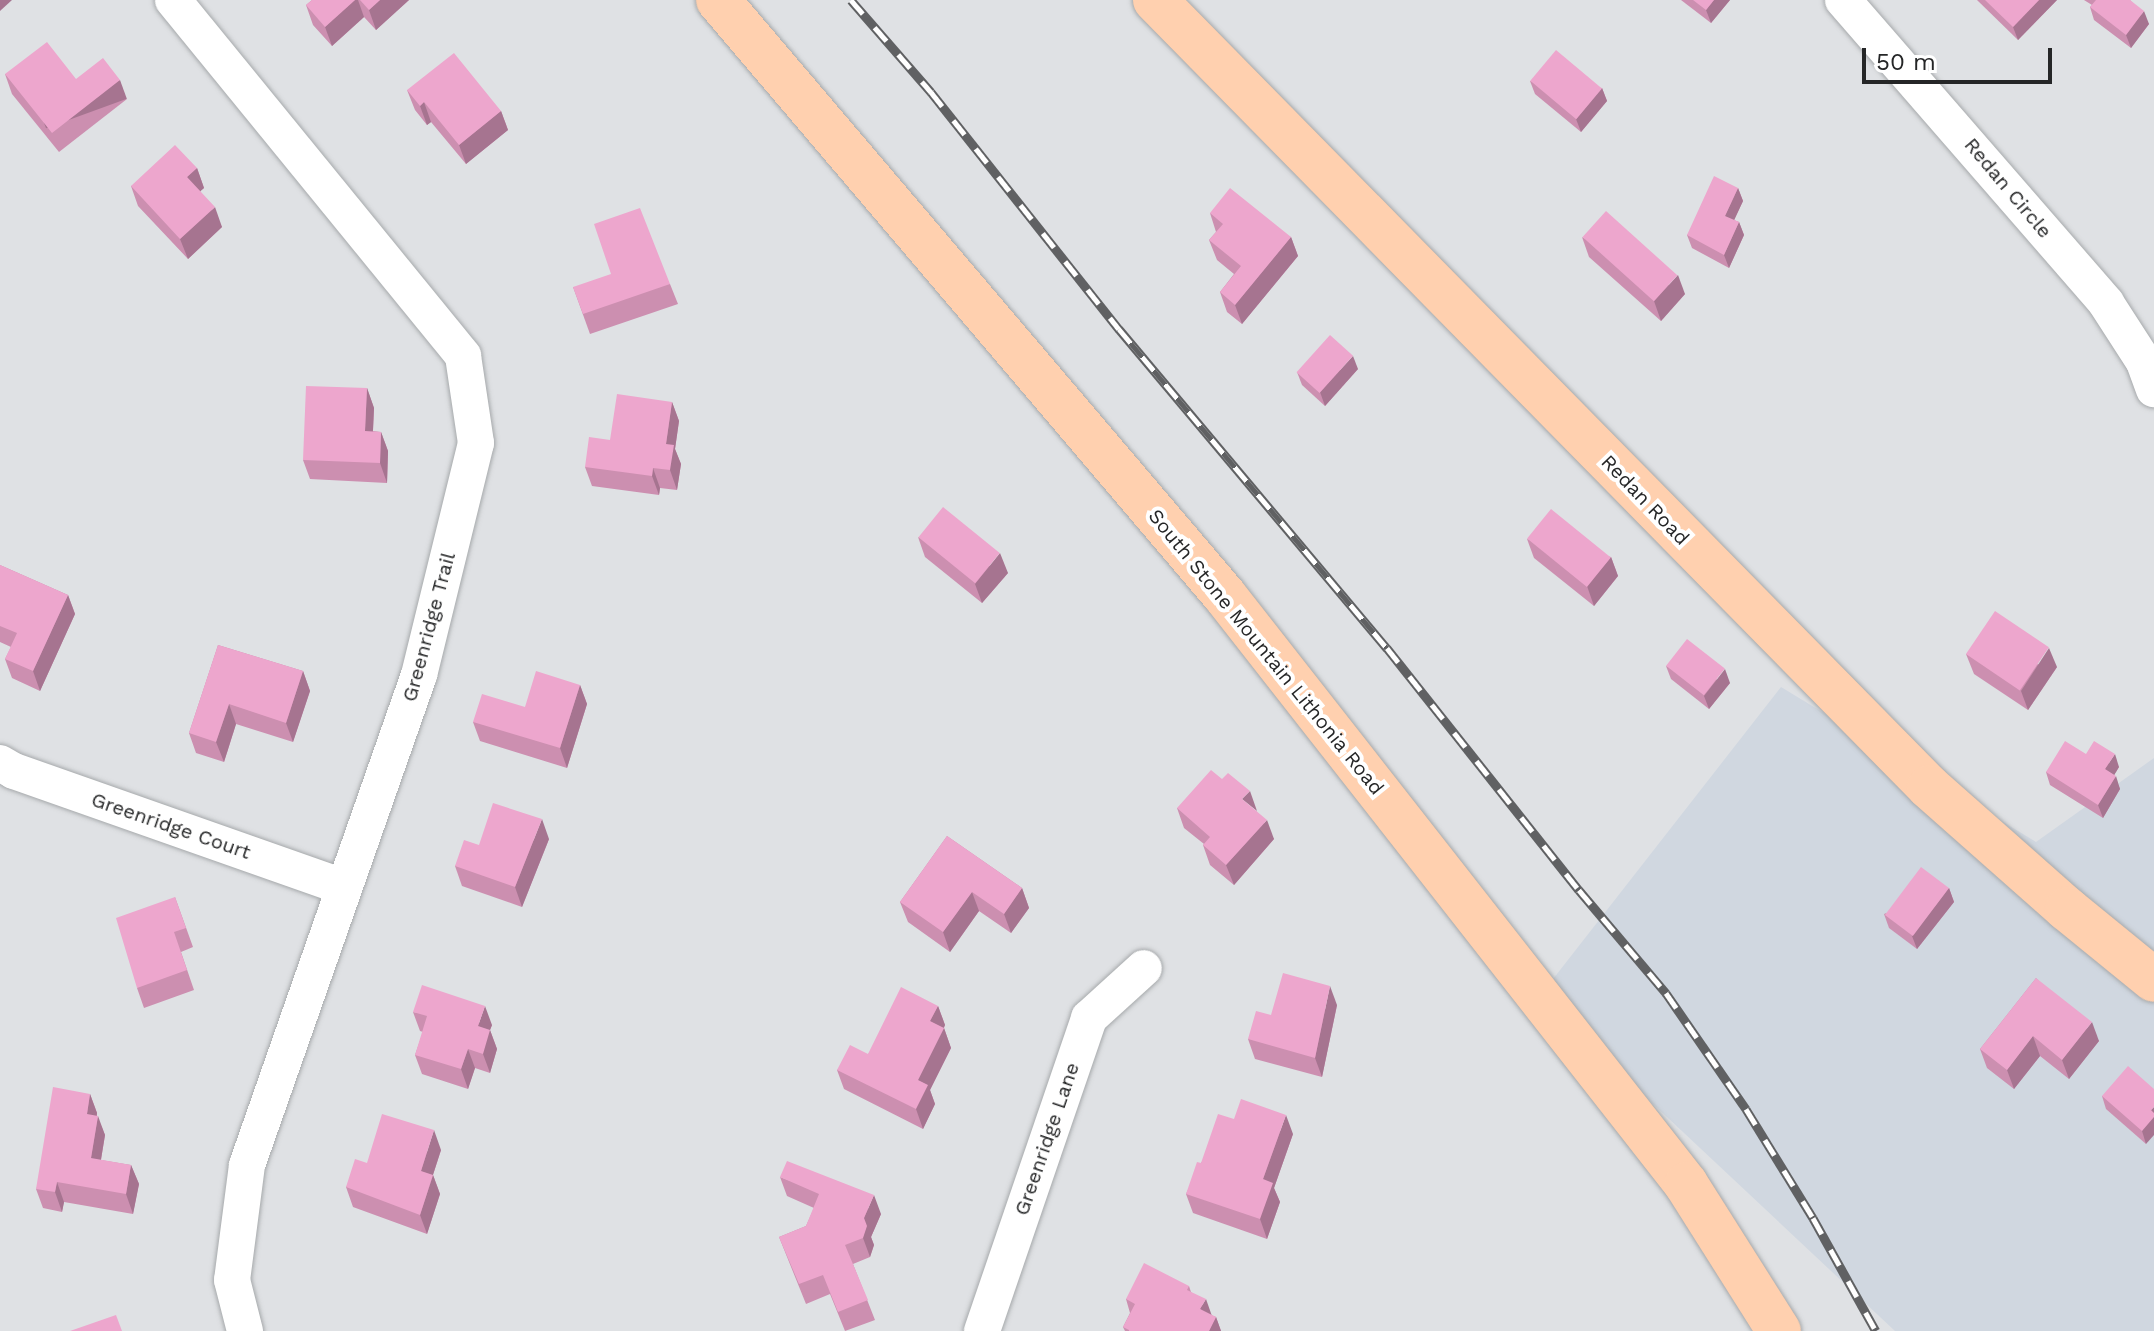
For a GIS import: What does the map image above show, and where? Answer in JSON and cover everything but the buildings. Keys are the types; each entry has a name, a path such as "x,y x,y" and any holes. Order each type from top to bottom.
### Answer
{"main road":[{"name":"South Stone Mountain Lithonia Road","path":"718,0 1225,596 1686,1184 1779,1331"},
{"name":"Redan Road","path":"1155,0 1929,787 2067,909 2154,980"}],"street":[{"name":"Greenridge Trail","path":"173,0 463,356 476,443 419,675 247,1165 232,1280 245,1331"},
{"name":"Redan Circle","path":"1843,0 2106,303 2144,362 2154,389"},
{"name":"Greenridge Court","path":"0,763 14,771 344,887"},
{"name":"Greenridge Lane","path":"982,1331 1089,1018 1144,968"}],"shaded area":[{"path":"1781,687 2036,842 2154,758 2154,1331 1895,1331 1539,997"}],"railway":[{"path":"851,0 931,92 1119,329 1387,648 1579,890 1666,993 1746,1109 1813,1218 1876,1331"}]}
